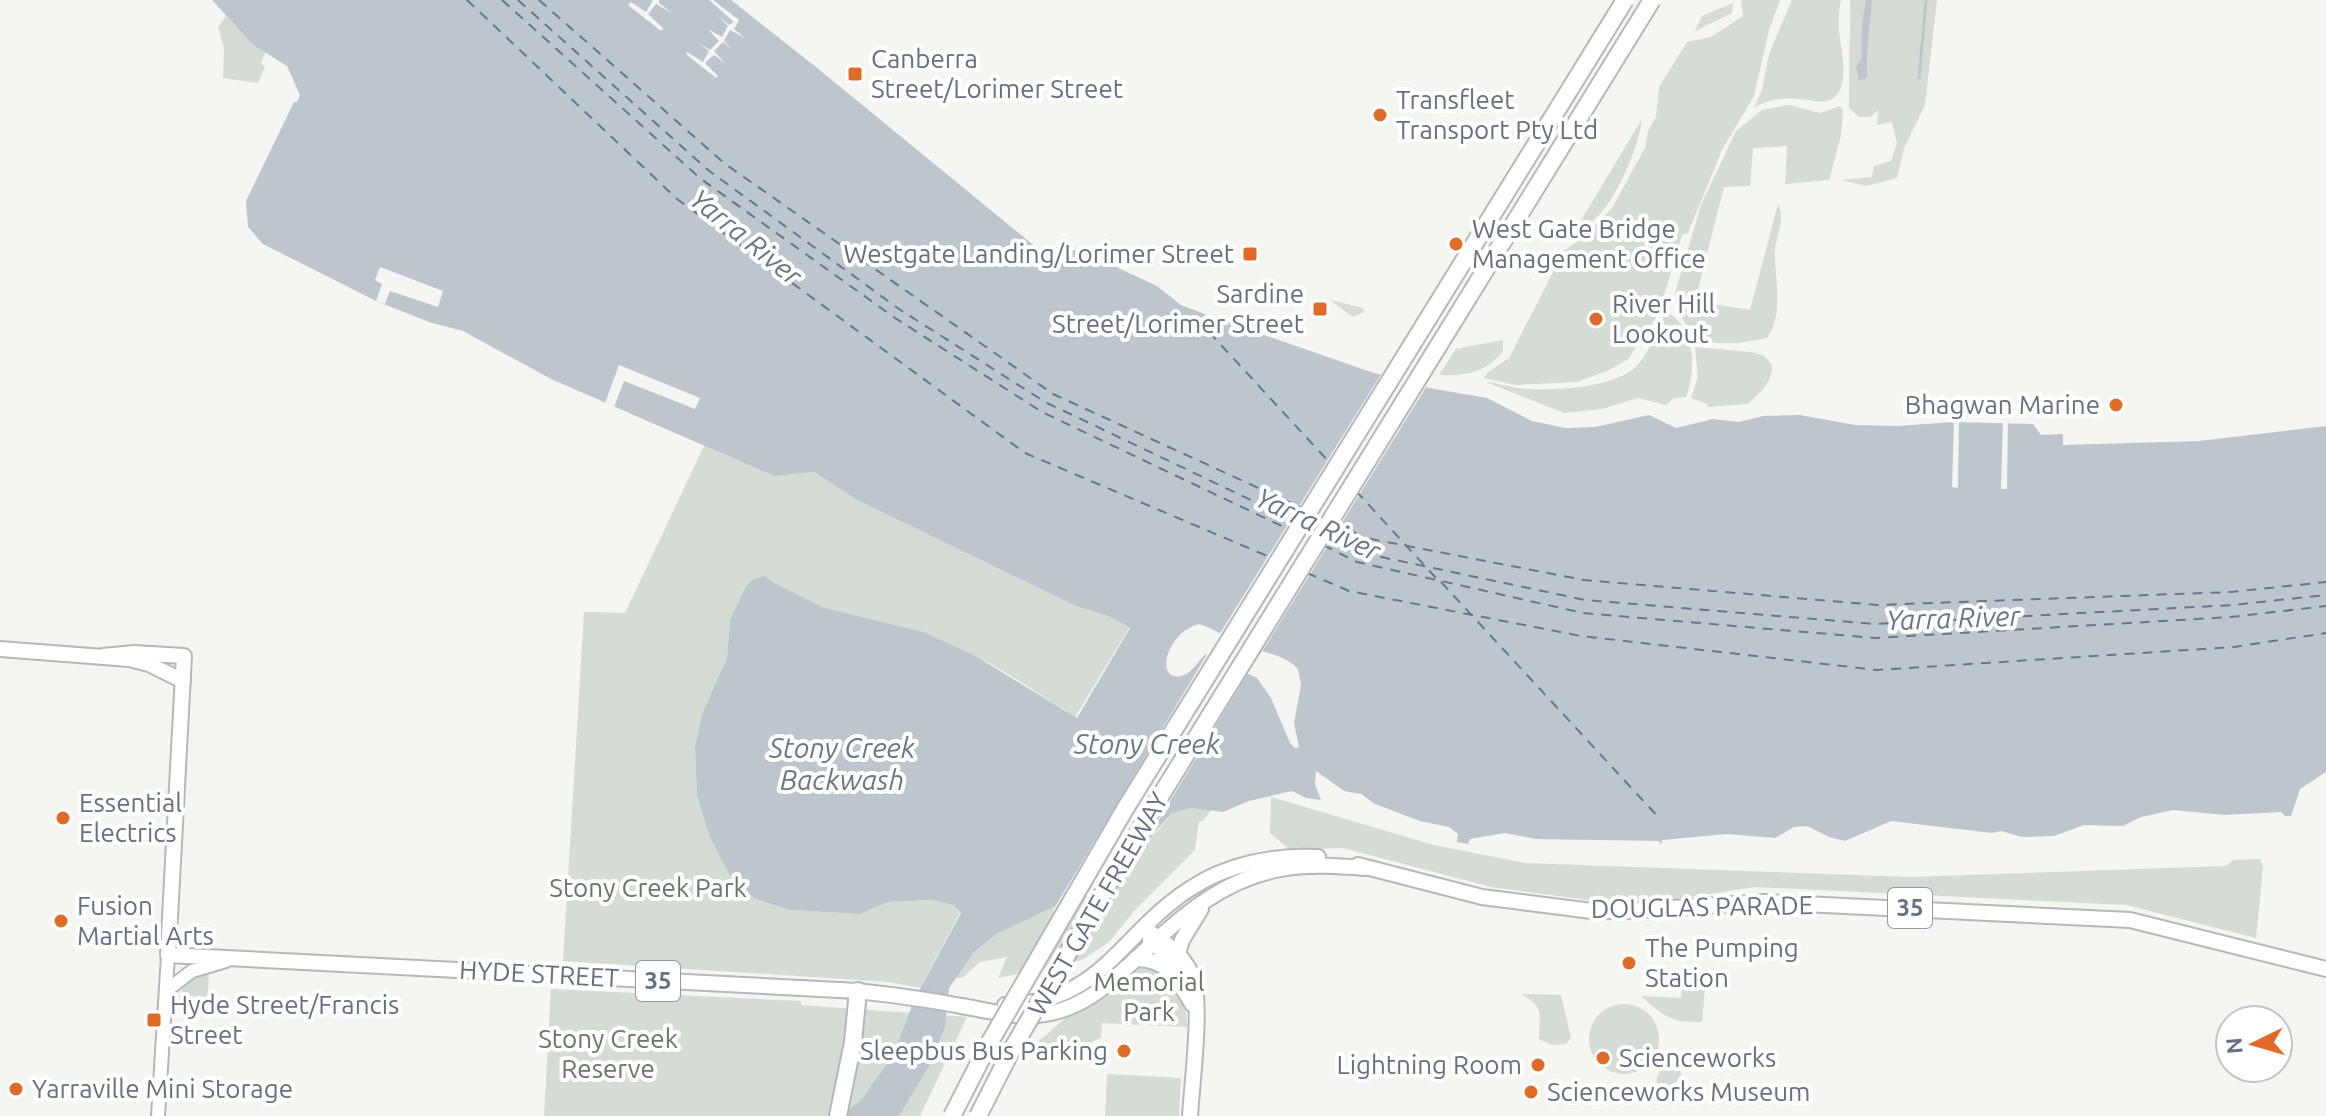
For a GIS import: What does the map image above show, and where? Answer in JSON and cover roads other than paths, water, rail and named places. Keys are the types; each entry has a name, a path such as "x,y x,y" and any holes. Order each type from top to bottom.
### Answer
{"highway":[{"name":"WEST GATE FREEWAY","path":"952,1116 991,1040 1125,809 1625,0"},
{"name":"WEST GATE FREEWAY","path":"978,1116 1011,1051 1145,821 1652,0"},
{"path":"838,1116 853,1042 858,991"}],"main road":[{"path":"0,649 103,656 149,664 183,681"},
{"path":"103,656 134,653 184,656 158,1116"},
{"name":"DOUGLAS PARADE","path":"955,1005 1024,1004 1064,994 1097,974 1189,889 1243,865 1283,857 1336,859 1482,897 1592,911 1636,911 1755,902 2130,920 2326,969"},
{"name":"DOUGLAS PARADE","path":"909,998 1020,1016 1059,1011 1092,997 1198,905 1223,890 1257,875 1286,868 1365,868"},
{"path":"1178,954 1195,918 1223,890"},
{"path":"1144,929 1178,968 1194,1008"},
{"path":"1155,941 1178,954 1193,979 1190,1116"},
{"name":"HYDE STREET","path":"168,955 858,991 909,998"},
{"path":"166,991 192,971 235,959"},
{"path":"1135,959 1149,960 1168,968 1194,1008"}],"water":[{"path":"212,0 731,0 1037,248 1055,247 1084,252 1157,286 1181,305 1215,318 1260,327 1261,334 1371,372 1429,388 1487,398 1532,421 1565,428 1595,427 1649,415 1676,428 1713,419 1739,422 1763,416 1800,415 1855,425 1953,422 2033,424 2041,435 2063,434 2063,445 2199,441 2326,426 2326,772 2300,789 2291,816 2281,812 2225,815 2173,810 2141,817 2123,826 2084,825 2054,836 2022,837 2001,831 1992,833 1891,821 1845,841 1807,826 1794,827 1775,838 1727,834 1662,840 1661,845 1659,841 1536,839 1505,833 1470,839 1468,844 1457,842 1458,834 1449,827 1420,821 1375,804 1361,794 1344,791 1316,771 1315,784 1321,800 1306,798 1292,791 1249,801 1223,812 1192,808 1172,813 1113,879 998,933 974,952 949,988 945,1027 930,1064 902,1111 897,1116 842,1116 863,1098 893,1055 915,998 961,913 953,905 931,900 887,902 860,914 790,910 754,898 729,874 709,835 697,796 695,748 702,715 727,658 730,620 746,586 754,579 765,576 824,608 923,632 974,655 1077,718 1130,628 1108,616 1076,606 857,500 814,472 774,476 551,379 463,331 429,322 376,301 263,244 248,227 246,201 300,95 287,66 252,44","holes":["1199,624 1240,644 1285,659 1298,669 1301,685 1294,723 1299,747 1295,748 1290,743 1271,698 1257,678 1206,654 1184,675 1169,673 1167,657 1177,638"]},
{"path":"1866,0 1872,0 1867,78 1859,81 1856,66 1861,60"}],"waterway":[{"path":"1919,78 1926,0"}],"place":[{"name":"Canberra Street/Lorimer Street","path":"855,74"},
{"name":"Transfleet Transport Pty Ltd","path":"1380,115"},
{"name":"West Gate Bridge Management Office","path":"1456,244"},
{"name":"Westgate Landing/Lorimer Street","path":"1250,254"},
{"name":"Sardine Street/Lorimer Street","path":"1320,309"},
{"name":"River Hill Lookout","path":"1596,319"},
{"name":"Bhagwan Marine","path":"2116,405"},
{"name":"Essential Electrics","path":"63,818"},
{"name":"Fusion Martial Arts","path":"61,921"},
{"name":"The Pumping Station","path":"1629,963"},
{"name":"Hyde Street/Francis Street","path":"154,1020"},
{"name":"Sleepbus Bus Parking","path":"1124,1051"},
{"name":"Scienceworks","path":"1603,1058"},
{"name":"Lightning Room","path":"1538,1065"},
{"name":"Yarraville Mini Storage","path":"16,1089"},
{"name":"Scienceworks Museum","path":"1531,1092"}],"water label":[{"name":"Yarra River","path":"746,237"},
{"name":"Yarra River","path":"1318,524"},
{"name":"Yarra River","path":"1953,618"},
{"name":"Stony Creek","path":"1147,744"},
{"name":"Stony Creek Backwash","path":"842,764"}],"park label":[{"name":"Stony Creek Park","path":"648,888"},
{"name":"Memorial Park","path":"1149,997"},
{"name":"Stony Creek Reserve","path":"608,1054"}]}
